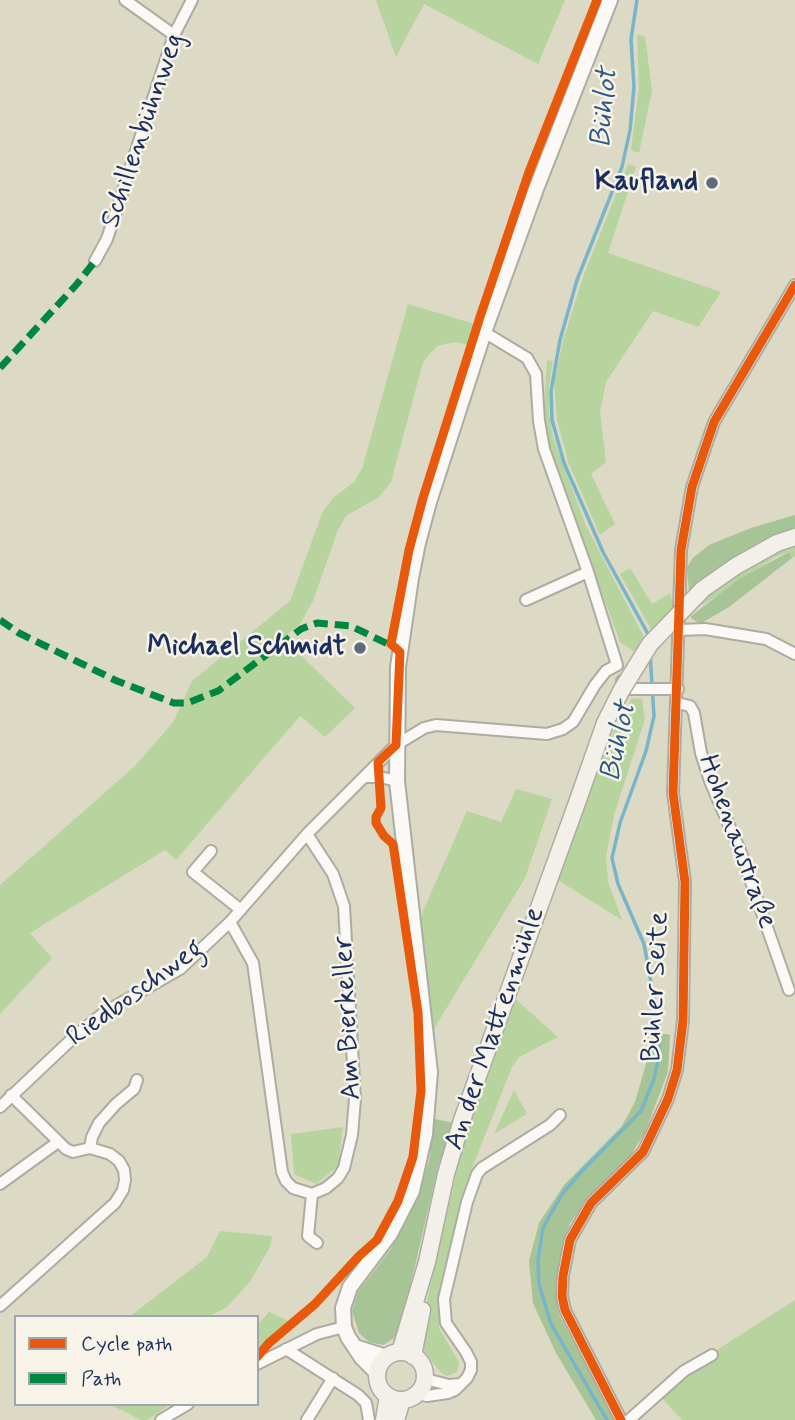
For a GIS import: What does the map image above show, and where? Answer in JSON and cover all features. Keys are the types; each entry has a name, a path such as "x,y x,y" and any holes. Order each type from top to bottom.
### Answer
{"main road":[{"name":"An der Mattenmühle","path":"377,1373 400,1355 425,1294 427,1262 461,1120 605,723 621,691 650,644 703,589 736,566 777,543 795,537"},
{"path":"384,1420 424,1370 400,1355"},
{"path":"377,1373 377,1382 408,1392"},
{"path":"396,1420 408,1392"}],"street":[{"path":"125,0 174,35"},
{"name":"Schillenbühnweg","path":"95,261 107,239 174,35 192,0"},
{"path":"377,1373 362,1358 344,1327 343,1308 350,1287 390,1234 412,1191 420,1164 428,1115 429,1048 397,781 396,745 400,652 418,543 484,332 536,189 610,0"},
{"name":"Bühler Seite","path":"621,1420 565,1310 562,1296 563,1276 570,1240 591,1203 643,1152 668,1099 677,1070 683,1021 685,881 673,793 681,550 692,488 714,422 795,285"},
{"path":"484,332 527,358 536,374 544,449 588,572 526,600"},
{"name":"Riedboschweg","path":"0,1107 74,1037 105,1012 180,969 242,910 307,834 396,745 424,728 436,725 547,734 563,729 573,722 595,685 607,671 617,665 588,572"},
{"path":"680,630 705,629 766,639 795,654"},
{"path":"620,678 628,689 678,689"},
{"name":"Hohenaustraße","path":"677,703 690,706 694,713 701,753 710,781 741,853 789,990"},
{"path":"364,777 397,781"},
{"name":"Am Bierkeller","path":"307,834 333,874 344,906 355,1099 352,1135 344,1168 338,1178 313,1194"},
{"path":"211,851 194,872 242,910"},
{"path":"230,922 253,963 282,1172 293,1188 313,1194 307,1236 317,1243"},
{"path":"90,1148 99,1123 134,1089 137,1080"},
{"path":"0,1306 120,1197 125,1180 119,1161 110,1154 90,1148 73,1152 58,1142 11,1095"},
{"name":"An der Mattenmühle","path":"461,1384 471,1370 471,1362 446,1323 444,1299 472,1183 482,1168 550,1125 560,1115"},
{"path":"0,1184 58,1142"},
{"path":"259,1363 317,1334 344,1327"},
{"path":"354,1346 400,1355"},
{"path":"286,1349 366,1402 369,1420"},
{"path":"629,1420 684,1371 712,1355"},
{"path":"307,1420 333,1378"},
{"path":"408,1392 441,1396 461,1384"},
{"path":"408,1392 461,1384"},
{"path":"161,1420 185,1406"}],"green space":[{"path":"376,0 565,0 538,64 424,4 396,57"},
{"path":"637,35 645,36 652,91 639,153 631,150 639,87"},
{"path":"628,164 636,167 608,253 721,292 698,327 653,311 606,382 600,412 606,462 591,474 615,524 600,535 568,462 557,419 554,383 563,341 583,277"},
{"path":"408,304 475,324 469,345 455,342 437,346 423,362 391,482 379,497 346,516 338,530 313,601 300,624 283,638 355,708 325,737 300,716 176,860 165,850 30,933 52,958 0,1014 0,885 135,766 174,721 192,681 290,601 323,511 333,498 354,482 362,469"},
{"path":"547,360 553,361 549,412 553,437 586,526 645,639 635,652 620,642 558,474 549,443 544,407"},
{"path":"795,515 795,529 739,556 711,573 689,592 687,567 693,558 709,545 751,528"},
{"path":"795,544 795,556 792,558 788,552 774,558 703,605 701,602 752,565"},
{"path":"789,552 792,558 729,607 700,624 690,617 739,579"},
{"path":"630,568 652,604 670,593 674,607 652,631 620,574"},
{"path":"632,698 642,699 645,719 614,815 606,856 608,882 622,920 556,879 615,728"},
{"path":"516,789 552,799 525,878 434,1029 420,918 467,811 501,822"},
{"path":"514,998 558,1037 519,1057 512,1067 471,1171 439,1310 439,1328 459,1362 457,1372 447,1376 440,1372 423,1349 427,1300 462,1149"},
{"path":"655,1032 670,1035 668,1072 645,1132 631,1155 584,1203 570,1223 560,1257 556,1293 558,1313 615,1420 596,1420 556,1353 533,1303 529,1261 539,1223 564,1185 622,1126 635,1102"},
{"path":"514,1090 527,1114 494,1134"},
{"path":"435,1119 454,1123 438,1167 400,1330 383,1345 369,1342 359,1333 352,1311 358,1292 391,1249 420,1189 429,1161"},
{"path":"343,1127 338,1166 316,1184 294,1174 291,1134"},
{"path":"220,1231 272,1236 270,1247 249,1283 227,1307 212,1315 132,1315 207,1257"},
{"path":"795,1300 795,1420 682,1420 661,1397 684,1371"},
{"path":"269,1312 291,1322 259,1349 259,1323"},
{"path":"113,1406 168,1406 147,1420 141,1420"}],"waterway":[{"name":"Bühlot","path":"637,0 631,39 634,87 630,130 622,167 577,280 560,340 551,391 552,420 564,463 603,552 649,639"},
{"name":"Bühlot","path":"607,1420 551,1324 539,1284 538,1260 543,1228 563,1193 641,1111 654,1079 659,1056 659,1026 644,944 618,884 612,858 620,823 646,751 654,716 650,653"}],"marked path":[{"path":"0,368 95,261"},
{"path":"0,620 19,633 117,681 174,703 187,703 218,691 301,629 317,623 351,626 396,648"}],"cycle path":[{"path":"259,1355 315,1304 377,1240 398,1201 413,1157 421,1091 418,1013 393,844 376,823 381,808 378,762 396,745 400,652 391,644 409,550 423,498 480,317 529,172 597,0"},
{"path":"621,1420 565,1310 562,1296 563,1276 570,1240 591,1203 643,1152 668,1099 677,1070 683,1021 685,882 673,793 681,550 692,487 714,422 795,285"}],"place":[{"name":"Kaufland","path":"712,183"},
{"name":"Michael Schmidt","path":"360,648"}]}
